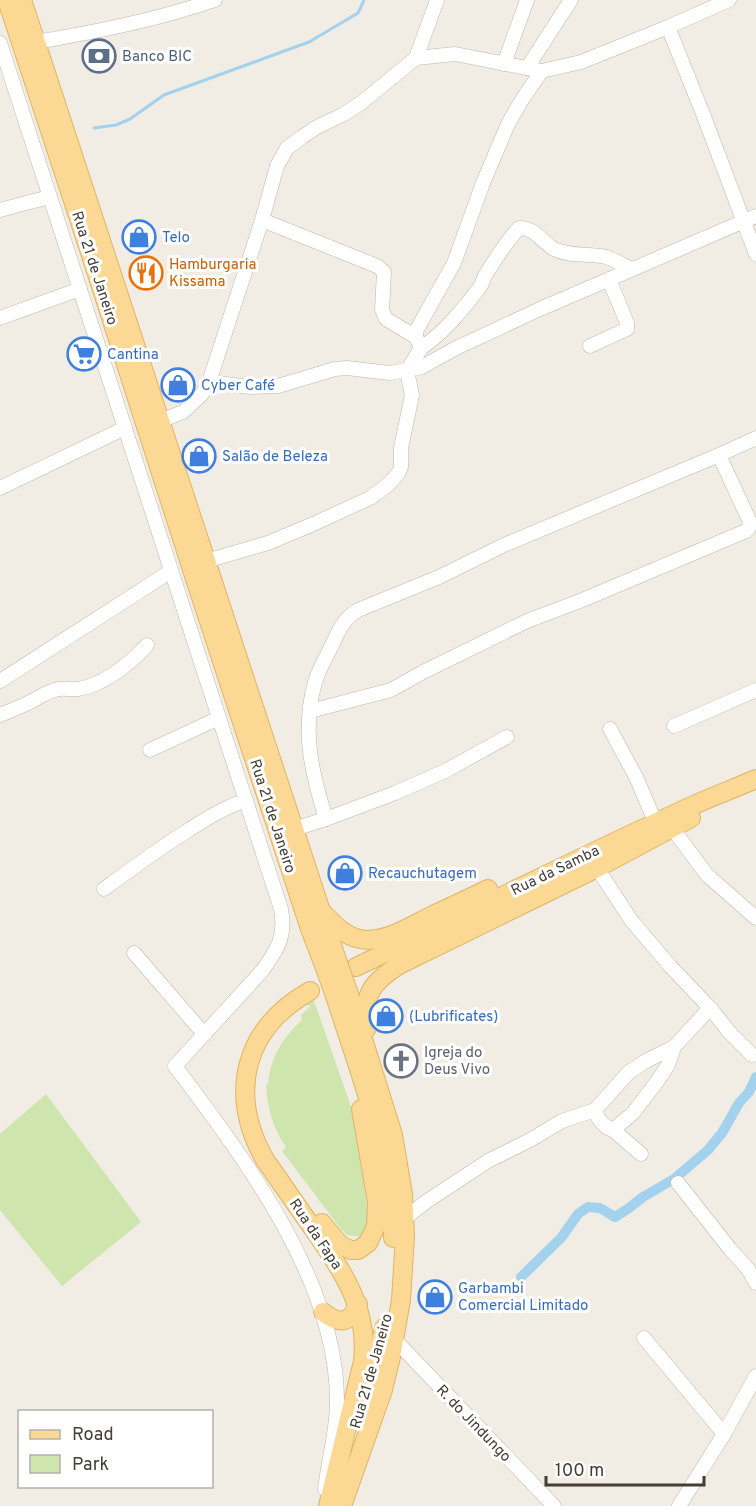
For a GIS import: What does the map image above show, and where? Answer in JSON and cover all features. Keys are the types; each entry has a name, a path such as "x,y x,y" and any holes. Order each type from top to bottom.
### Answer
{"main road":[{"name":"Rua 21 de Janeiro","path":"7,0 310,929 331,966 342,994 353,1054 369,1098 386,1167 393,1228 389,1304 382,1343 366,1396 328,1506"},
{"name":"Rua 21 de Janeiro","path":"22,0 320,910 331,966"},
{"name":"Rua da Samba","path":"687,814 756,779"},
{"name":"Rua da Samba","path":"357,969 588,854 756,789"},
{"path":"320,910 351,936 361,939 383,937 590,841 654,819 687,814"},
{"path":"372,1068 365,1008 372,987 380,979 399,965 597,868 672,828 687,814"},
{"name":"Rua da Fapa","path":"328,1506 363,1361 364,1334 358,1304 341,1270 256,1144 249,1124 244,1092 250,1057 268,1024 294,1000 311,994 280,1021 267,1036 261,1048 255,1072 255,1105 266,1139 296,1188 340,1245 351,1250 358,1250 368,1244 376,1226 377,1202 353,1054"},
{"path":"342,994 372,1068 393,1135 403,1194 404,1219 404,1270 394,1340 382,1390 342,1506"},
{"path":"323,1312 332,1319 340,1321 354,1314 358,1304"}],"street":[{"path":"36,42 127,25 177,13 215,0"},
{"path":"160,421 183,412 202,394 209,382 262,220 277,166 287,148 317,127 361,103 416,58 436,0"},
{"path":"504,64 527,0"},
{"path":"527,68 571,0"},
{"path":"416,58 455,54 542,71 580,62 729,0"},
{"path":"668,27 703,114 750,219 756,254"},
{"name":"Rua 21 de Janeiro","path":"0,43 283,920 283,933 274,956 175,1066 219,1124 270,1202 289,1235 323,1312"},
{"path":"206,561 268,543 370,498 389,484 401,467 402,448 412,395 407,371 419,343 416,332 454,263 483,183 508,124 542,71"},
{"path":"0,210 49,197"},
{"path":"209,382 250,387 278,386 335,369 347,368 390,373 422,367 456,348 750,219"},
{"path":"262,220 378,266 384,272 382,310 386,319 419,343 432,341 450,323 480,286 483,277 519,228 532,231 558,250 605,257 632,269"},
{"path":"590,346 627,329 627,323 609,279"},
{"path":"0,318 80,289"},
{"path":"0,488 125,428"},
{"path":"326,819 314,778 309,748 310,711 314,686 322,666 342,624 348,617 358,610 439,577 504,545 756,438"},
{"path":"310,711 391,690 527,621 746,531 750,522 719,455"},
{"path":"0,681 171,571"},
{"path":"0,715 54,690 90,686 120,669 138,656 147,645"},
{"path":"674,726 756,690"},
{"path":"150,750 219,718"},
{"path":"610,729 636,777 654,819"},
{"path":"294,829 395,793 445,771 507,737"},
{"path":"104,889 148,856 186,832 229,806 246,800"},
{"path":"672,828 707,875 756,918"},
{"path":"597,868 631,920 752,1055"},
{"path":"134,953 204,1034"},
{"path":"404,1219 488,1161 562,1121 594,1110 629,1072 674,1047 710,1008"},
{"path":"613,1130 633,1113 656,1083 668,1065 674,1047"},
{"path":"594,1110 605,1126 641,1154"},
{"path":"678,1183 748,1269 756,1283"},
{"path":"323,1312 336,1375 338,1402 323,1506"},
{"path":"644,1338 724,1434"},
{"name":"R. do Jindungo","path":"394,1340 554,1506"},
{"path":"679,1506 724,1434 756,1376"}],"green space":[{"path":"314,1001 355,1118 369,1221 361,1237 347,1235 341,1229 282,1151 286,1147 271,1117 266,1085 275,1056 283,1041 302,1020 301,1015 310,1007 307,1003"},
{"path":"46,1094 141,1222 62,1286 0,1210 0,1134"}],"waterway":[{"path":"94,128 116,125 130,119 164,95 309,42 358,13 364,0"},
{"path":"521,1277 561,1238 578,1214 588,1207 600,1208 615,1217 674,1179 708,1150 722,1133 739,1103 749,1092 756,1077"}],"place":[{"name":"Banco BIC","path":"99,56"},
{"name":"Telo","path":"139,237"},
{"name":"Hamburgaria Kissama","path":"146,273"},
{"name":"Cantina","path":"84,354"},
{"name":"Cyber Café","path":"178,385"},
{"name":"Salão de Beleza","path":"199,456"},
{"name":"Recauchutagem","path":"345,873"},
{"name":"(Lubrificates)","path":"386,1016"},
{"name":"Igreja do Deus Vivo","path":"401,1061"},
{"name":"Garbambi Comercial Limitado","path":"435,1297"}]}
